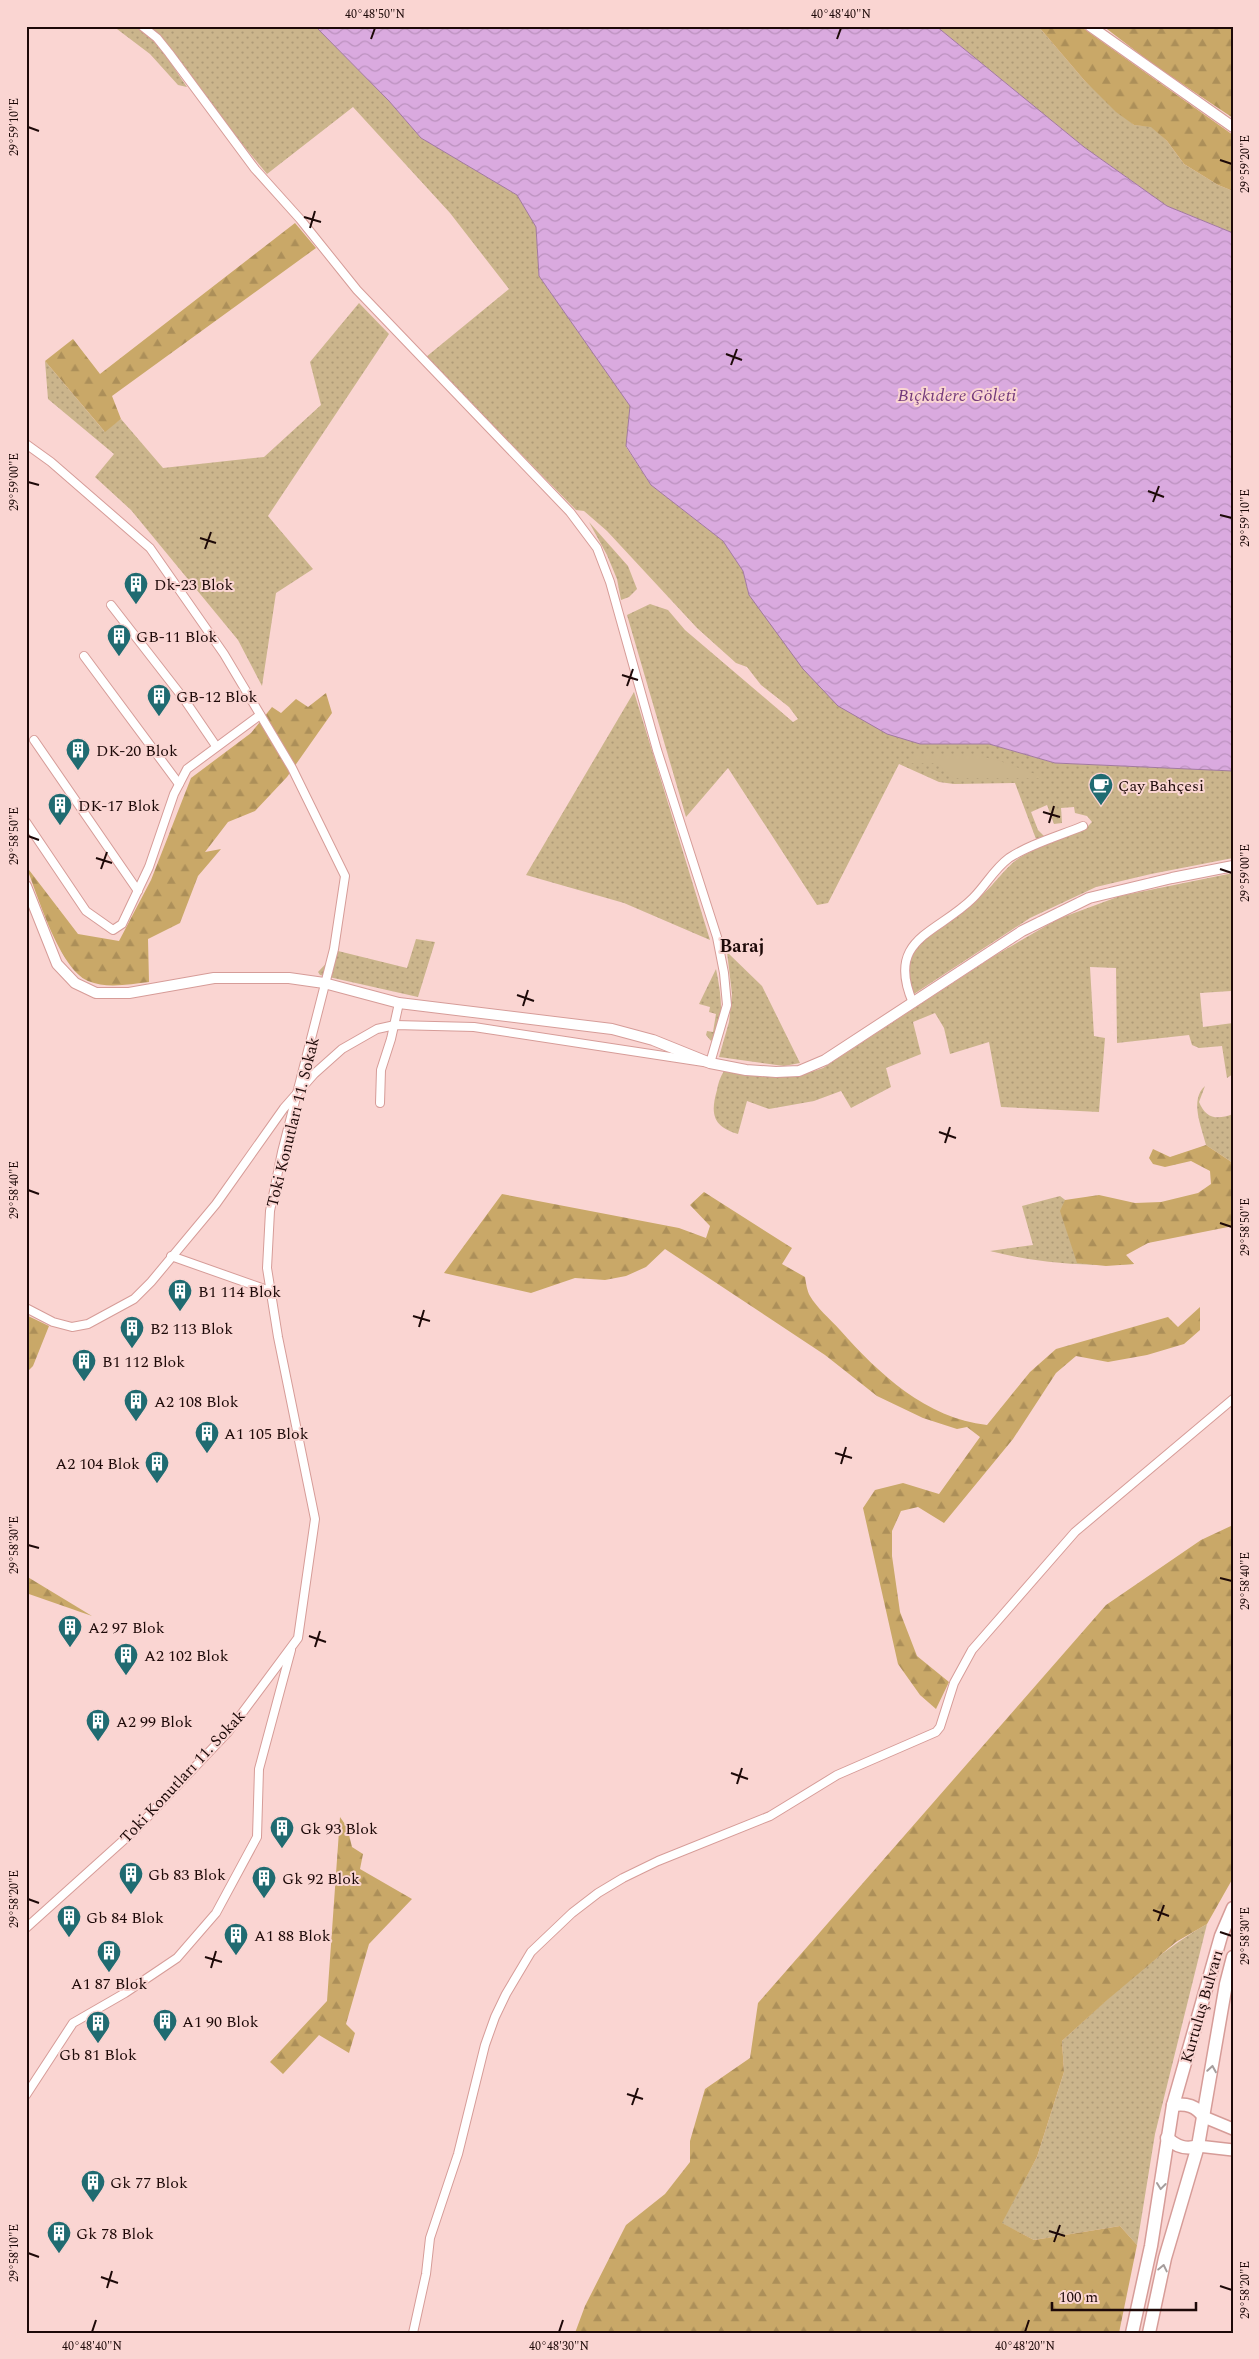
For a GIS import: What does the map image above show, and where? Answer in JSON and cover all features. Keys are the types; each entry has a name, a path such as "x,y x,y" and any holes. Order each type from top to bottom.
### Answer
{"highway":[{"name":"Kurtuluş Bulvarı","path":"1173,2106 1218,1945 1233,1908"},
{"name":"Kurtuluş Bulvarı","path":"1204,2117 1226,1984 1233,1957"},
{"path":"1132,2333 1151,2246 1173,2106 1186,2104 1193,2106 1204,2117 1198,2146 1170,2238 1149,2333"},
{"path":"1167,2138 1179,2147 1192,2148 1198,2146"}],"main road":[{"path":"1204,2117 1233,2129"},
{"path":"1198,2146 1233,2150"}],"street":[{"path":"142,26 157,38 255,169 300,219 357,290 564,506 597,548 610,582 660,759 718,938 727,1005 710,1063"},
{"path":"1090,26 1233,127"},
{"name":"Toki Konutları 11. Sokak","path":"26,444 51,462 150,548 224,654 292,768 345,876 334,949 324,982 313,1039 282,1152 270,1211 266,1268 315,1519 298,1638 228,1732 149,1815 26,1928"},
{"path":"112,606 184,699 216,746"},
{"path":"84,656 179,784"},
{"path":"26,822 86,911 114,930 122,924 149,867 179,784 187,769 260,715"},
{"path":"34,740 138,891"},
{"path":"913,1003 906,987 904,973 906,960 912,948 923,934 973,898 992,873 1009,858 1083,826"},
{"path":"26,1308 53,1322 72,1328 88,1324 110,1314 134,1299 151,1282 216,1204 256,1145 314,1074 342,1049 377,1029 395,1025 442,1025 515,1032 746,1070 799,1071 825,1060 1022,931 1088,898 1233,866"},
{"path":"26,886 57,964 75,983 96,993 129,993 188,982 234,977 289,978 324,982 399,1003 612,1029 654,1040 710,1063"},
{"path":"380,1103 381,1070 395,1025 399,1003"},
{"path":"171,1256 270,1291"},
{"path":"413,2333 426,2274 430,2238 458,2154 485,2045 506,1994 531,1952 572,1913 598,1893 623,1878 658,1860 770,1816 837,1775 936,1732 940,1727 954,1683 972,1650 1069,1540 1098,1512 1233,1399"},
{"path":"26,2095 72,2023 125,1993 177,1958 216,1913 257,1837 259,1769 292,1645"}],"shaded area":[{"path":"113,26 131,26 143,31 158,45 187,87 178,85 150,54"},
{"path":"149,26 315,26 389,101 421,138 517,195 536,226 539,276 630,406 626,447 651,485 723,541 743,571 749,595 920,744 989,744 1055,763 1233,771 1233,858 1096,887 1030,918 914,994 909,976 911,961 917,947 928,935 982,895 1018,859 1038,848 1084,830 1092,822 1087,816 1075,813 1074,807 1061,808 1062,823 1054,824 1047,805 1031,812 1038,830 1044,836 1036,839 1015,783 954,784 939,782 899,764 828,903 817,905 728,768 686,817 627,615 650,604 668,610 685,630 793,722 798,719 789,707 761,685 747,667 736,663 697,628 607,531 584,511 576,510 426,357 509,289 450,213 353,107 267,174 201,94 164,41"},
{"path":"936,26 1038,26 1084,80 1134,125 1151,126 1167,141 1184,164 1218,185 1233,191 1233,233 1167,206 1084,147"},
{"path":"359,303 389,334 268,516 313,569 276,593 262,686 238,640 131,510 95,477 114,454 48,399 45,361 104,431 121,419 163,468 264,457 321,405 310,362"},
{"path":"589,522 628,566 637,589 629,597 621,600 617,579 607,555"},
{"path":"634,692 710,940 624,903 526,875"},
{"path":"910,756 980,756 1000,761 1046,778 953,778 937,763 909,763"},
{"path":"1233,873 1233,1008 1231,991 1200,993 1203,1027 1233,1023 1233,1074 1227,1078 1222,1046 1199,1048 1192,1045 1189,1035 1117,1043 1116,968 1090,967 1094,1036 1105,1038 1099,1112 1001,1107 989,1042 950,1054 944,1028 935,1013 913,1022 921,1054 886,1068 891,1087 851,1108 841,1091 814,1101 769,1109 747,1101 738,1134 723,1128 716,1118 714,1113 715,1098 719,1080 724,1071 762,1076 786,1076 798,1075 823,1068 994,956 1058,919 1120,896"},
{"path":"416,939 435,942 418,997 320,975 318,972 338,951 407,968"},
{"path":"727,952 762,986 800,1063 784,1066 719,1057 729,1022 732,994"},
{"path":"716,969 721,1016 716,1034 711,1041 706,1035 707,1031 713,1032 716,1014 709,1012 710,1007 699,1004"},
{"path":"1205,1086 1199,1102 1205,1112 1213,1117 1233,1114 1233,1163 1206,1145 1197,1106 1200,1092"},
{"path":"1060,1196 1098,1225 1134,1264 1061,1263 1025,1259 990,1251 1033,1245 1022,1206"},
{"path":"1207,1924 1155,2134 1137,2245 1120,2226 1034,2240 1001,2223 1037,2157 1064,2072 1062,2041 1168,1949"}],"green space":[{"path":"1038,26 1080,26 1233,135 1233,191 1218,185 1184,164 1167,141 1151,127 1134,125 1116,112 1084,80"},
{"path":"1103,26 1233,26 1233,118 1154,65"},
{"path":"295,223 316,248 112,396 121,419 105,432 45,361 73,339 100,374"},
{"path":"326,693 332,713 287,777 255,811 228,822 205,852 221,849 198,876 180,923 148,939 149,982 103,985 88,981 78,974 59,947 43,912 26,866 78,934 119,941 151,880 191,778 251,733 272,707 281,713 296,699 308,707"},
{"path":"1206,1145 1233,1163 1233,1226 1148,1243 1126,1255 1134,1264 1106,1266 1077,1263 1060,1211 1065,1200 1099,1195 1135,1203 1161,1202 1198,1193 1211,1184 1210,1171 1191,1161 1165,1167 1153,1164 1149,1158 1153,1149 1170,1157"},
{"path":"704,1192 792,1248 782,1264 805,1277 809,1294 816,1305 888,1378 924,1403 965,1421 987,1425 1030,1372 1056,1349 1168,1317 1178,1327 1200,1307 1200,1330 1184,1344 1147,1355 1108,1362 1076,1356 1056,1373 1013,1439 944,1523 918,1507 901,1511 892,1531 892,1556 900,1612 917,1656 949,1682 936,1709 920,1695 898,1664 863,1508 875,1490 903,1483 939,1494 980,1437 967,1427 957,1429 923,1418 877,1396 825,1355 665,1249 646,1267 626,1276 605,1280 575,1278 531,1293 444,1273 502,1194 679,1228 706,1238 710,1226 690,1205"},
{"path":"26,1315 49,1326 33,1366 26,1373"},
{"path":"1233,1525 1233,1878 1207,1924 1176,1942 1062,2041 1064,2072 1037,2157 1002,2223 1034,2240 1120,2226 1137,2245 1119,2333 575,2333 585,2306 626,2225 665,2194 690,2162 690,2141 705,2089 750,2058 758,2003 1106,1605 1201,1540"},
{"path":"26,1576 92,1616 26,1593"},
{"path":"340,1817 347,1827 352,1847 363,1854 360,1869 412,1899 369,1944 346,2024 355,2033 349,2053 319,2035 283,2074 270,2062 327,2001"}],"water":[{"name":"Bıçkıdere Göleti","path":"315,26 936,26 1084,147 1167,206 1233,233 1233,771 1055,763 989,744 920,744 887,734 838,706 803,669 749,595 743,571 723,541 651,485 626,446 630,406 539,276 536,227 517,195 421,138 389,101"}],"place":[{"name":"Dk-23 Blok","path":"136,605"},
{"name":"GB-11 Blok","path":"119,657"},
{"name":"GB-12 Blok","path":"159,717"},
{"name":"DK-20 Blok","path":"78,771"},
{"name":"Çay Bahçesi","path":"1101,806"},
{"name":"DK-17 Blok","path":"60,826"},
{"name":"B1 114 Blok","path":"180,1312"},
{"name":"B2 113 Blok","path":"132,1349"},
{"name":"B1 112 Blok","path":"84,1382"},
{"name":"A2 108 Blok","path":"136,1422"},
{"name":"A1 105 Blok","path":"207,1454"},
{"name":"A2 104 Blok","path":"157,1484"},
{"name":"A2 97 Blok","path":"70,1648"},
{"name":"A2 102 Blok","path":"126,1676"},
{"name":"A2 99 Blok","path":"98,1742"},
{"name":"Gk 93 Blok","path":"282,1849"},
{"name":"Gb 83 Blok","path":"131,1895"},
{"name":"Gk 92 Blok","path":"264,1899"},
{"name":"Gb 84 Blok","path":"69,1938"},
{"name":"A1 88 Blok","path":"236,1956"},
{"name":"A1 87 Blok","path":"109,1973"},
{"name":"A1 90 Blok","path":"165,2042"},
{"name":"Gb 81 Blok","path":"98,2044"},
{"name":"Gk 77 Blok","path":"93,2203"},
{"name":"Gk 78 Blok","path":"59,2254"}],"district":[{"name":"Baraj","path":"742,946"}]}
